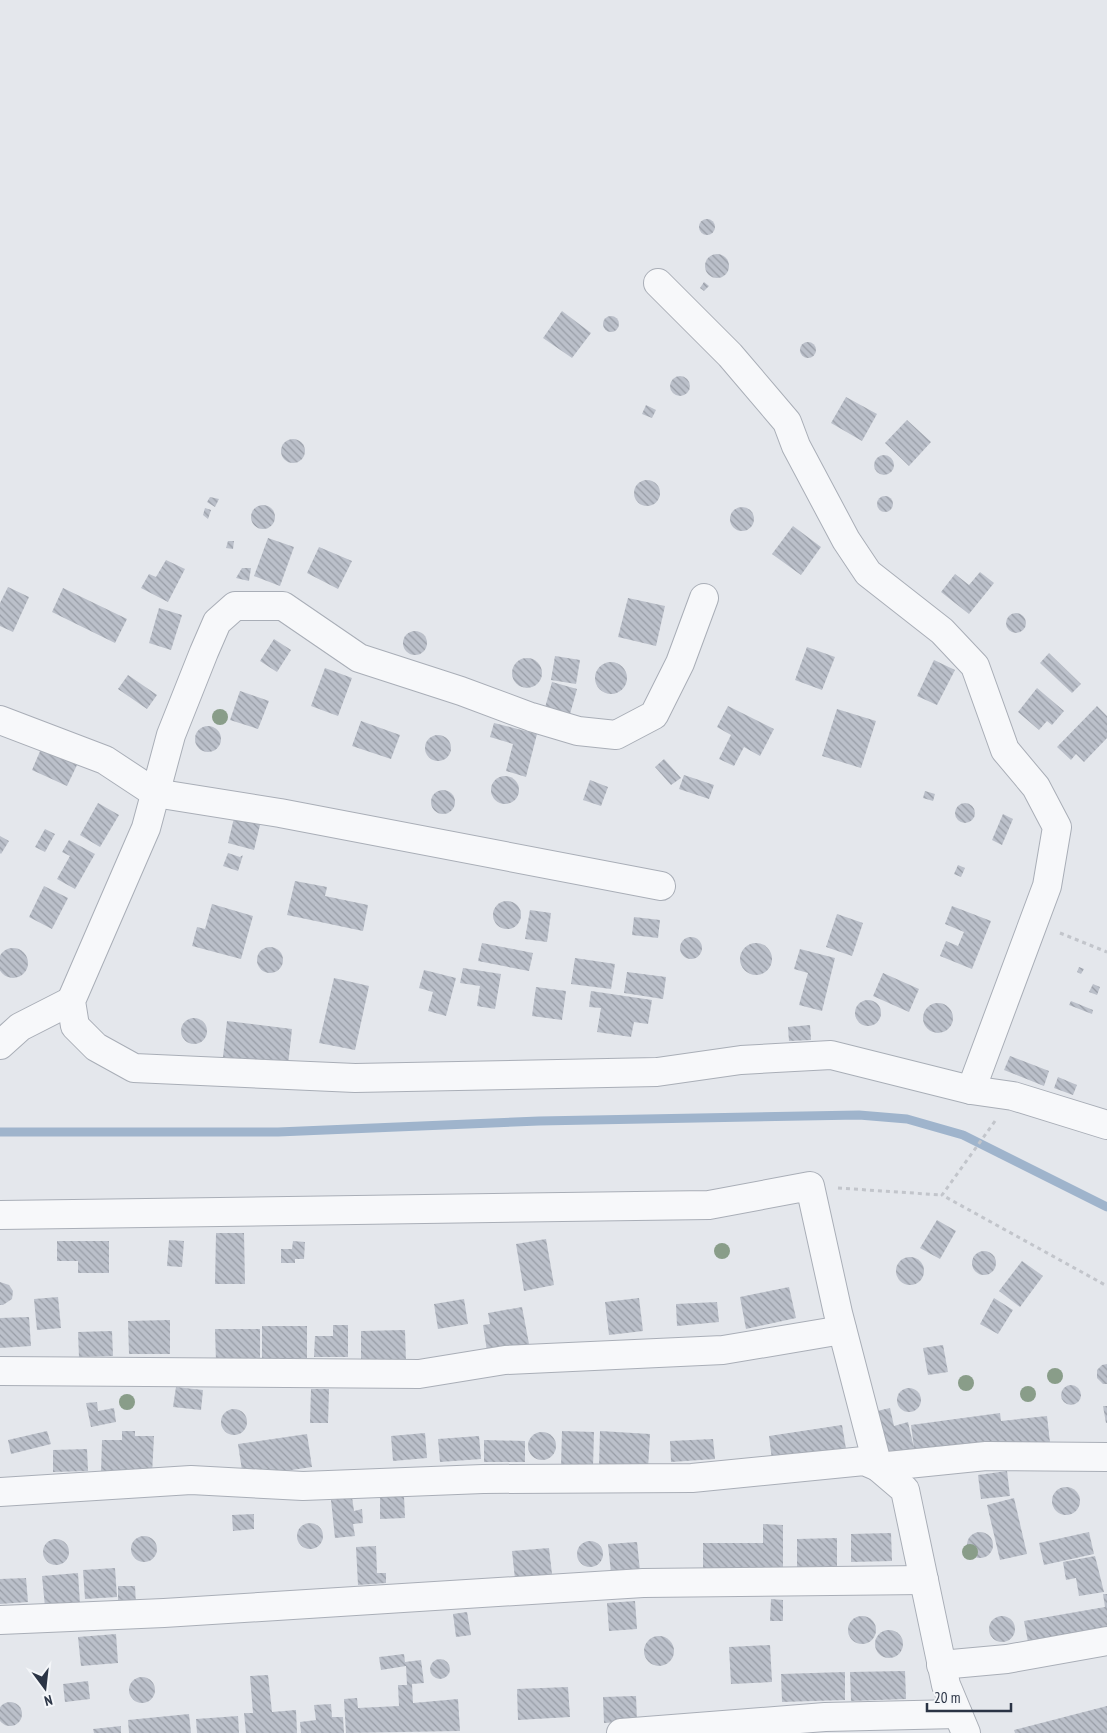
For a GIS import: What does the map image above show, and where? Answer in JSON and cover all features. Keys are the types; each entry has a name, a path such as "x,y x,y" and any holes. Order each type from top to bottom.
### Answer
{"street":[{"path":"658,283 730,355 787,422 805,463 846,540 868,573 942,631 975,666 1005,750 1036,787 1057,826 1048,886 971,1090"},
{"path":"704,598 680,663 654,715 616,735 578,731 531,717 460,691 359,658 283,606 235,606 217,622 171,735 146,828 71,1001 75,1026 96,1047 134,1068 355,1078 657,1072 741,1060 831,1055 971,1090 1013,1096 1107,1124"},
{"path":"2,724 105,760 155,793 280,813 660,886"},
{"path":"0,1045 35,1018 71,1001"},
{"path":"0,1215 709,1205 810,1186 842,1330 878,1467"},
{"path":"0,1371 419,1374 505,1360 723,1350 842,1330"},
{"path":"878,1467 986,1456 1107,1457"},
{"path":"0,1492 191,1480 304,1486 483,1479 692,1478 864,1461 878,1467 905,1490 946,1685 962,1724 825,1717 621,1733"},
{"path":"0,1620 164,1613 643,1583 924,1580"},
{"path":"942,1665 1007,1659 1107,1640"}],"path":[{"path":"1034,922 1107,952"},
{"path":"942,1195 1013,1096"},
{"path":"810,1186 942,1195 1107,1286"}],"building":[{"path":"707,219 713,221 715,227 713,233 707,235 701,233 699,227 701,221"},
{"path":"717,254 722,255 728,261 728,271 722,277 717,278 712,277 706,271 705,266 706,261 712,255"},
{"path":"704,282 709,286 704,291 700,288"},
{"path":"562,311 591,333 572,358 543,338"},
{"path":"611,316 617,318 619,324 617,330 611,332 605,330 603,324 605,318"},
{"path":"805,342 811,342 816,347 814,356 805,358 800,353 800,347"},
{"path":"680,376 687,379 690,386 687,393 680,396 673,393 670,386 673,379"},
{"path":"846,397 877,414 862,441 831,423"},
{"path":"646,405 656,410 652,418 642,414"},
{"path":"907,420 931,442 909,466 885,443"},
{"path":"293,439 298,440 304,446 304,456 298,462 293,463 288,462 282,456 281,451 282,446 288,440"},
{"path":"880,455 888,455 894,461 894,469 888,475 880,475 874,469 874,461"},
{"path":"647,480 657,483 660,493 657,503 647,506 637,503 634,493 637,483"},
{"path":"882,496 888,496 893,501 891,510 882,512 877,507 877,501"},
{"path":"210,497 219,499 215,507 207,502"},
{"path":"263,505 268,506 274,512 274,522 268,528 263,529 258,528 252,522 251,517 252,512 258,506"},
{"path":"742,507 750,511 754,519 750,527 742,531 734,527 730,519 734,511"},
{"path":"205,508 211,510 208,519 203,515"},
{"path":"793,526 821,547 801,575 772,554"},
{"path":"268,538 294,547 280,586 254,576"},
{"path":"228,541 234,541 233,549 226,548"},
{"path":"319,547 352,561 338,589 307,573"},
{"path":"166,560 185,569 168,602 141,588 149,574 156,577"},
{"path":"242,568 251,568 249,581 236,578"},
{"path":"980,572 994,583 969,614 941,592 955,574 969,585"},
{"path":"8,587 29,597 13,632 0,626 0,603"},
{"path":"63,588 127,619 115,643 52,612"},
{"path":"628,598 665,606 656,646 618,637"},
{"path":"159,608 182,615 171,650 149,643"},
{"path":"1012,613 1020,613 1026,619 1026,627 1020,633 1012,633 1006,627 1006,619"},
{"path":"415,631 423,635 427,643 423,651 415,655 407,651 403,643 407,635"},
{"path":"274,639 291,650 277,672 260,661"},
{"path":"807,647 835,657 822,690 795,680"},
{"path":"1049,653 1081,684 1072,693 1040,663"},
{"path":"555,656 580,660 576,684 551,680"},
{"path":"527,658 538,662 542,673 538,684 527,688 516,684 512,673 516,662"},
{"path":"934,660 955,670 937,705 917,696"},
{"path":"611,662 617,663 622,667 626,672 626,684 622,689 617,693 611,694 605,693 600,689 596,684 595,678 596,672 600,667 605,663"},
{"path":"325,668 352,678 338,716 311,706"},
{"path":"128,675 157,695 147,709 118,689"},
{"path":"552,682 577,689 568,721 543,715"},
{"path":"1037,688 1064,711 1052,725 1047,721 1039,730 1018,712"},
{"path":"240,691 269,701 258,729 230,720"},
{"path":"728,706 774,729 760,756 744,747 734,766 719,759 731,735 717,727"},
{"path":"1097,706 1107,716 1107,738 1084,762 1076,754 1071,760 1057,747"},
{"path":"837,709 876,721 861,768 822,756"},
{"path":"361,721 400,735 391,759 352,746"},
{"path":"494,723 537,734 526,777 506,771 513,744 490,737"},
{"path":"208,726 217,730 221,739 217,748 208,752 199,748 195,739 199,730"},
{"path":"438,735 447,739 451,748 447,757 438,761 429,757 425,748 429,739"},
{"path":"41,749 77,765 67,786 32,770"},
{"path":"664,759 681,778 671,785 655,767"},
{"path":"684,775 714,785 709,799 679,789"},
{"path":"505,776 515,780 519,790 515,800 505,804 495,800 491,790 495,780"},
{"path":"590,780 608,787 601,806 583,800"},
{"path":"443,790 452,793 455,802 452,811 443,814 434,811 431,802 434,793"},
{"path":"925,791 935,794 933,801 923,798"},
{"path":"98,803 119,815 100,847 80,835"},
{"path":"961,803 969,803 975,809 975,817 969,823 961,823 955,817 955,809"},
{"path":"235,814 261,821 254,850 228,843"},
{"path":"1003,814 1013,819 1002,845 992,840"},
{"path":"45,829 55,834 45,852 35,847"},
{"path":"0,836 9,841 1,854 0,853"},
{"path":"69,840 95,854 75,889 57,879 70,856 62,852"},
{"path":"228,853 240,857 243,855 238,871 223,866"},
{"path":"958,865 965,868 961,877 954,874"},
{"path":"295,881 327,887 325,896 368,905 363,931 287,915"},
{"path":"44,886 68,898 52,929 29,917"},
{"path":"507,901 517,905 521,915 517,925 507,929 497,925 493,915 497,905"},
{"path":"212,904 253,916 241,959 192,946 197,927 205,929"},
{"path":"952,906 991,921 972,969 940,956 946,941 958,946 964,932 945,924"},
{"path":"530,910 551,913 547,942 525,939"},
{"path":"837,914 863,923 852,956 826,947"},
{"path":"634,917 660,920 658,938 632,935"},
{"path":"687,937 695,937 702,944 702,952 695,959 687,959 680,952 680,944"},
{"path":"482,943 533,953 529,971 478,961"},
{"path":"756,943 767,948 772,959 767,970 756,975 745,970 740,959 745,948"},
{"path":"270,947 279,951 283,960 279,969 270,973 261,969 257,960 261,951"},
{"path":"13,948 19,949 27,957 27,969 19,977 13,978 7,977 -1,969 -2,963 -1,957 7,949"},
{"path":"800,949 835,958 822,1011 799,1005 808,973 794,969"},
{"path":"575,958 615,964 611,989 571,984"},
{"path":"1079,967 1084,969 1081,974 1077,972"},
{"path":"463,968 501,974 495,1009 477,1006 480,986 460,983"},
{"path":"424,970 456,978 446,1016 428,1011 433,992 419,988"},
{"path":"627,972 666,977 663,999 624,993"},
{"path":"883,973 919,989 909,1012 873,996"},
{"path":"334,978 369,986 355,1050 319,1043"},
{"path":"1093,984 1100,987 1097,995 1089,992"},
{"path":"536,987 566,991 562,1020 532,1016"},
{"path":"591,991 652,1000 648,1024 634,1022 631,1037 597,1032 601,1008 589,1007"},
{"path":"868,1000 877,1004 881,1013 877,1022 868,1026 859,1022 855,1013 859,1004"},
{"path":"1071,1001 1093,1010 1092,1014 1069,1005"},
{"path":"938,1003 949,1007 953,1018 949,1029 938,1033 927,1029 923,1018 927,1007"},
{"path":"194,1018 203,1022 207,1031 203,1040 194,1044 185,1040 181,1031 185,1022"},
{"path":"227,1021 292,1029 288,1065 223,1057"},
{"path":"810,1025 811,1040 789,1041 788,1027"},
{"path":"1010,1056 1049,1071 1044,1086 1004,1070"},
{"path":"1058,1077 1077,1085 1073,1095 1054,1088"},
{"path":"937,1220 956,1231 940,1259 920,1248"},
{"path":"216,1233 244,1233 245,1284 215,1284"},
{"path":"546,1239 554,1285 524,1291 516,1244"},
{"path":"169,1240 184,1241 182,1267 167,1266"},
{"path":"57,1241 109,1241 109,1273 78,1273 78,1261 57,1261"},
{"path":"293,1241 305,1242 304,1259 295,1259 295,1263 281,1263 281,1249 292,1249"},
{"path":"984,1251 993,1254 996,1263 993,1272 984,1275 975,1272 972,1263 975,1254"},
{"path":"910,1257 920,1261 924,1271 920,1281 910,1285 900,1281 896,1271 900,1261"},
{"path":"1022,1261 1043,1276 1020,1307 999,1291"},
{"path":"0,1282 9,1285 13,1291 12,1299 3,1305 0,1305"},
{"path":"789,1287 796,1318 746,1329 740,1297"},
{"path":"58,1297 61,1328 37,1330 34,1299"},
{"path":"639,1298 643,1331 609,1335 605,1302"},
{"path":"994,1298 1013,1310 998,1334 980,1324"},
{"path":"464,1299 468,1324 438,1329 434,1304"},
{"path":"717,1302 719,1322 677,1326 676,1304"},
{"path":"522,1307 529,1344 487,1351 483,1325 490,1324 488,1313"},
{"path":"29,1317 31,1346 0,1348 0,1318"},
{"path":"170,1320 170,1354 129,1354 128,1321"},
{"path":"333,1325 348,1325 348,1357 314,1357 315,1336 333,1336"},
{"path":"262,1326 307,1326 307,1358 262,1359"},
{"path":"215,1329 260,1329 260,1361 216,1362"},
{"path":"405,1330 406,1363 361,1363 361,1331"},
{"path":"112,1331 113,1356 79,1357 78,1332"},
{"path":"943,1345 948,1372 928,1375 923,1348"},
{"path":"1107,1364 1107,1384 1103,1384 1097,1378 1097,1370 1102,1365"},
{"path":"1067,1385 1075,1385 1081,1391 1081,1399 1075,1405 1067,1405 1061,1399 1061,1391"},
{"path":"176,1387 203,1390 201,1410 173,1407"},
{"path":"909,1388 917,1392 921,1400 917,1408 909,1412 901,1408 897,1400 901,1392"},
{"path":"311,1389 329,1389 328,1423 310,1423"},
{"path":"97,1402 98,1411 114,1408 116,1422 91,1427 86,1403"},
{"path":"1103,1406 1107,1406 1107,1423 1106,1423"},
{"path":"890,1408 894,1426 908,1422 914,1448 911,1425 1000,1413 1001,1421 1047,1416 1050,1443 1004,1449 1003,1442 888,1457 877,1411"},
{"path":"234,1409 243,1413 247,1422 243,1431 234,1435 225,1431 221,1422 225,1413"},
{"path":"842,1425 846,1449 772,1460 769,1436"},
{"path":"47,1431 51,1444 11,1454 8,1440"},
{"path":"122,1431 135,1431 135,1436 154,1436 152,1474 101,1473 102,1440 122,1440"},
{"path":"562,1431 594,1432 593,1467 561,1467"},
{"path":"600,1431 650,1434 648,1469 599,1467"},
{"path":"542,1432 552,1436 556,1446 552,1456 542,1460 532,1456 528,1446 532,1436"},
{"path":"425,1433 427,1458 393,1461 391,1436"},
{"path":"307,1434 312,1467 243,1477 238,1444"},
{"path":"479,1436 481,1459 440,1462 438,1439"},
{"path":"713,1439 715,1459 671,1462 670,1441"},
{"path":"484,1440 525,1441 525,1462 484,1462"},
{"path":"87,1449 88,1471 53,1472 53,1450"},
{"path":"1007,1471 1010,1496 981,1499 978,1475"},
{"path":"1066,1487 1076,1491 1080,1501 1076,1511 1066,1515 1056,1511 1052,1501 1056,1491"},
{"path":"352,1497 354,1511 362,1509 363,1523 353,1524 355,1536 335,1538 331,1500"},
{"path":"380,1497 404,1497 405,1518 380,1519"},
{"path":"1014,1498 1027,1554 1000,1560 987,1505"},
{"path":"254,1514 254,1529 233,1531 232,1515"},
{"path":"310,1523 319,1527 323,1536 319,1545 310,1549 301,1545 297,1536 301,1527"},
{"path":"763,1524 783,1525 783,1568 703,1569 703,1543 763,1543"},
{"path":"980,1532 989,1536 993,1545 989,1554 980,1558 971,1554 967,1545 971,1536"},
{"path":"1089,1532 1094,1554 1044,1565 1039,1543"},
{"path":"891,1533 892,1561 851,1562 851,1534"},
{"path":"144,1536 153,1540 157,1549 153,1558 144,1562 135,1558 131,1549 135,1540"},
{"path":"837,1538 837,1566 797,1567 797,1539"},
{"path":"56,1539 65,1543 69,1552 65,1561 56,1565 47,1561 43,1552 47,1543"},
{"path":"590,1541 599,1545 603,1554 599,1563 590,1567 581,1563 577,1554 581,1545"},
{"path":"637,1542 640,1571 611,1573 608,1544"},
{"path":"376,1546 377,1573 386,1573 386,1583 358,1585 356,1547"},
{"path":"549,1548 552,1574 515,1579 512,1551"},
{"path":"1095,1556 1104,1592 1079,1596 1076,1578 1066,1580 1063,1562"},
{"path":"115,1568 117,1597 85,1599 83,1570"},
{"path":"78,1573 80,1604 45,1607 42,1576"},
{"path":"26,1578 28,1602 0,1604 0,1579"},
{"path":"118,1586 135,1586 136,1605 118,1605"},
{"path":"1103,1594 1107,1594 1107,1634 1029,1647 1024,1621 1105,1607"},
{"path":"771,1599 783,1600 783,1621 770,1621"},
{"path":"635,1601 637,1629 609,1631 607,1603"},
{"path":"467,1612 471,1635 456,1637 453,1614"},
{"path":"862,1616 872,1620 876,1630 872,1640 862,1644 852,1640 848,1630 852,1620"},
{"path":"1002,1616 1011,1620 1015,1629 1011,1638 1002,1642 993,1638 989,1629 993,1620"},
{"path":"889,1630 899,1634 903,1644 899,1654 889,1658 879,1654 875,1644 879,1634"},
{"path":"116,1634 118,1663 81,1666 78,1637"},
{"path":"659,1636 665,1637 673,1645 673,1657 665,1665 659,1666 653,1665 645,1657 644,1651 645,1645 653,1637"},
{"path":"770,1645 772,1682 731,1684 729,1647"},
{"path":"404,1654 405,1662 421,1660 424,1683 412,1684 413,1703 458,1699 460,1731 346,1733 344,1699 357,1698 358,1708 399,1706 398,1685 407,1685 406,1666 381,1670 379,1657"},
{"path":"440,1659 447,1662 450,1669 447,1676 440,1679 433,1676 430,1669 433,1662"},
{"path":"905,1671 906,1699 851,1701 850,1672"},
{"path":"845,1672 845,1700 782,1702 781,1674"},
{"path":"268,1675 272,1712 296,1710 297,1733 246,1733 244,1713 253,1713 250,1676"},
{"path":"142,1677 151,1681 155,1690 151,1699 142,1703 133,1699 129,1690 133,1681"},
{"path":"88,1681 90,1699 65,1702 63,1684"},
{"path":"568,1687 570,1717 518,1720 517,1689"},
{"path":"636,1696 637,1721 604,1723 603,1697"},
{"path":"10,1702 19,1705 22,1714 19,1723 10,1726 1,1723 -2,1714 1,1705"},
{"path":"331,1704 332,1717 343,1717 344,1733 301,1733 300,1722 316,1720 314,1705"},
{"path":"1107,1706 1107,1733 1015,1733 1014,1730"},
{"path":"189,1714 191,1733 129,1733 128,1720"},
{"path":"238,1716 239,1733 197,1733 196,1719"},
{"path":"121,1726 121,1733 94,1733 93,1729"}],"waterway":[{"path":"0,1132 278,1132 539,1121 859,1115 907,1119 963,1135 1107,1207"}]}
